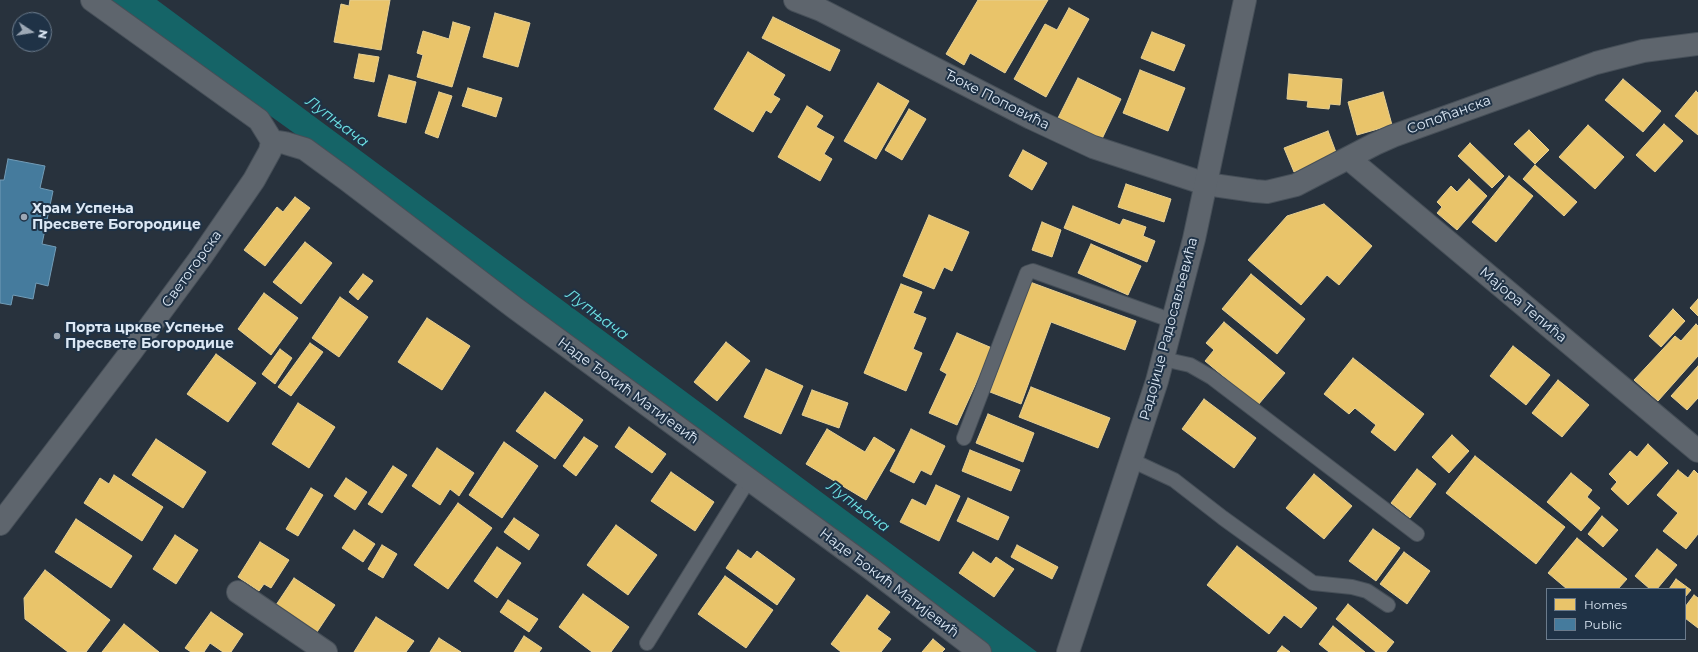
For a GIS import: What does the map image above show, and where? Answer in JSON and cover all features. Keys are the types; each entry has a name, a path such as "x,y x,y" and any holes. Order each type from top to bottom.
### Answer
{"street":[{"path":"92,0 259,120 272,141"},
{"name":"Ђоке Поповића","path":"795,0 834,16 1066,136 1124,159 1206,184"},
{"name":"Радојице Радосављевића","path":"1071,645 1163,359 1206,184 1245,0"},
{"name":"Сопоћанска","path":"1206,184 1239,190 1267,192 1296,185 1375,144 1423,124 1596,63 1643,51 1698,44"},
{"name":"Наде Ђокић Матијевић","path":"272,141 286,143 305,149 515,308 925,609 980,652"},
{"name":"Светогорска","path":"0,524 127,358 201,257 254,180 270,151 272,141"},
{"name":"Мајора Тепића","path":"1348,158 1698,451"},
{"path":"238,592 326,652"}],"lane":[{"path":"964,438 1027,274 1033,271 1173,321"},
{"path":"1163,359 1190,365 1211,377 1417,534"},
{"path":"1131,460 1174,480 1223,518 1313,583 1352,587 1367,591 1388,605"},
{"path":"647,643 749,479"}],"shaded area":[{"path":"109,0 157,0 1037,652 985,652 898,582 457,250"}],"building: Homes":[{"path":"350,0 390,0 381,50 334,42 341,4 349,6"},
{"path":"978,0 1048,0 1005,73 970,53 964,65 946,54"},
{"path":"1069,8 1089,19 1046,97 1014,79 1045,24 1057,30"},
{"path":"495,13 530,23 518,67 483,57"},
{"path":"773,17 840,50 830,71 762,38"},
{"path":"453,22 470,27 452,87 417,77 423,55 417,53 423,31 449,39"},
{"path":"1152,32 1185,45 1174,71 1141,58"},
{"path":"748,52 785,75 773,95 780,99 771,113 766,110 753,132 714,109"},
{"path":"359,54 379,57 374,82 354,78"},
{"path":"1140,70 1185,88 1168,131 1123,113"},
{"path":"1289,74 1342,79 1340,105 1330,104 1329,109 1307,107 1308,101 1287,99"},
{"path":"389,75 416,82 406,123 378,116"},
{"path":"1078,78 1121,99 1101,141 1057,120"},
{"path":"1623,79 1661,111 1643,132 1605,100"},
{"path":"878,83 909,101 876,159 844,141"},
{"path":"468,88 502,98 496,117 462,106"},
{"path":"1696,91 1698,93 1698,135 1675,116"},
{"path":"439,92 452,96 438,138 425,133"},
{"path":"1383,92 1392,125 1357,135 1348,102"},
{"path":"807,106 823,116 816,127 834,137 824,154 832,159 820,181 778,157"},
{"path":"909,109 926,119 902,160 885,150"},
{"path":"1664,124 1683,141 1655,172 1636,155"},
{"path":"1588,125 1624,157 1595,189 1559,157"},
{"path":"1529,130 1549,150 1535,164 1514,144"},
{"path":"1328,131 1337,155 1294,172 1284,148"},
{"path":"1470,143 1504,176 1492,188 1458,156"},
{"path":"1023,150 1047,163 1032,190 1009,176"},
{"path":"1535,165 1577,202 1564,216 1523,179"},
{"path":"1509,176 1533,196 1496,242 1472,222"},
{"path":"1469,179 1487,196 1457,230 1437,213 1442,207 1437,202 1451,186 1457,192"},
{"path":"1126,184 1171,199 1164,222 1118,207"},
{"path":"295,197 310,208 265,266 244,250 277,207 283,212"},
{"path":"1324,204 1372,246 1339,285 1327,275 1301,305 1248,260 1287,216"},
{"path":"1073,206 1120,225 1123,219 1146,227 1143,236 1155,241 1147,262 1064,228"},
{"path":"929,215 969,232 952,271 944,267 934,289 903,276"},
{"path":"1042,222 1061,230 1052,257 1032,250"},
{"path":"305,242 332,263 301,304 273,282"},
{"path":"1091,244 1141,266 1128,295 1078,273"},
{"path":"363,274 373,281 358,300 349,292"},
{"path":"1251,274 1305,319 1277,354 1222,309"},
{"path":"1030,282 1136,321 1125,350 1051,322 1021,404 990,392"},
{"path":"901,284 922,292 913,313 926,318 913,349 922,353 906,391 864,373"},
{"path":"264,293 298,318 271,355 238,329"},
{"path":"340,297 368,317 339,357 312,338"},
{"path":"1698,299 1698,316 1690,308"},
{"path":"1673,309 1685,321 1661,347 1649,336"},
{"path":"427,318 470,346 442,390 398,362"},
{"path":"1224,322 1285,373 1258,405 1205,361 1214,350 1206,343"},
{"path":"1696,324 1698,326 1698,356 1658,401 1634,380 1675,336 1681,341"},
{"path":"957,333 992,348 957,425 929,413 947,374 940,370"},
{"path":"726,342 750,361 717,401 694,382"},
{"path":"310,343 323,352 291,396 278,387"},
{"path":"1513,346 1550,375 1526,405 1490,376"},
{"path":"280,349 292,358 275,384 262,374"},
{"path":"216,354 256,383 228,422 187,394"},
{"path":"1353,358 1424,414 1395,451 1371,432 1376,425 1355,408 1349,414 1324,394"},
{"path":"1698,366 1698,398 1687,410 1671,396"},
{"path":"766,369 803,386 781,434 744,417"},
{"path":"1558,380 1589,405 1562,437 1532,413"},
{"path":"1031,387 1110,418 1098,448 1019,417"},
{"path":"812,390 848,403 839,428 802,415"},
{"path":"545,392 583,420 555,459 516,431"},
{"path":"1204,399 1256,438 1234,468 1182,429"},
{"path":"298,403 335,427 309,468 272,444"},
{"path":"988,414 1034,433 1023,462 976,443"},
{"path":"629,427 666,454 652,473 615,447"},
{"path":"827,429 865,452 874,437 895,450 866,500 806,464"},
{"path":"911,429 945,446 931,475 921,470 914,483 890,471"},
{"path":"1452,435 1469,451 1449,473 1432,457"},
{"path":"584,437 598,446 576,476 563,466"},
{"path":"156,439 206,472 183,508 132,475"},
{"path":"504,442 538,466 502,518 469,495"},
{"path":"1648,444 1668,463 1628,505 1611,489 1617,482 1609,474 1630,451 1637,457"},
{"path":"437,448 474,473 459,496 450,489 440,505 412,486"},
{"path":"970,450 1020,470 1011,491 962,471"},
{"path":"1475,456 1565,527 1536,564 1446,493"},
{"path":"393,466 407,475 382,513 368,504"},
{"path":"1417,469 1436,484 1410,518 1391,503"},
{"path":"1678,470 1688,478 1694,470 1698,474 1698,534 1686,549 1663,531 1678,513 1657,495"},
{"path":"671,472 714,502 695,531 651,501"},
{"path":"1571,473 1592,490 1587,497 1600,508 1581,531 1547,502"},
{"path":"1314,474 1352,506 1324,539 1286,508"},
{"path":"114,475 163,507 142,541 84,503 100,478 109,484"},
{"path":"346,478 367,492 355,510 334,496"},
{"path":"936,485 960,496 939,541 900,522 912,499 926,506"},
{"path":"311,488 323,495 298,536 286,529"},
{"path":"968,498 1009,517 998,540 957,521"},
{"path":"458,503 492,528 448,589 414,565"},
{"path":"1602,516 1618,530 1603,547 1588,534"},
{"path":"514,518 539,535 529,550 504,532"},
{"path":"76,519 132,556 111,588 55,552"},
{"path":"616,525 657,555 628,595 587,565"},
{"path":"1373,529 1400,548 1376,581 1349,561"},
{"path":"354,530 375,544 363,562 342,548"},
{"path":"175,535 198,550 176,584 153,569"},
{"path":"1577,538 1627,579 1619,588 1566,588 1548,573"},
{"path":"260,542 289,560 271,588 264,584 259,591 238,577"},
{"path":"382,545 397,554 383,578 368,569"},
{"path":"1017,545 1058,567 1052,579 1011,557"},
{"path":"1237,546 1317,608 1301,628 1284,615 1269,634 1207,585"},
{"path":"497,547 521,563 497,598 474,581"},
{"path":"1657,549 1677,565 1658,588 1649,588 1635,576"},
{"path":"738,550 751,559 757,551 795,579 777,605 726,568"},
{"path":"973,552 991,564 996,557 1014,569 994,597 959,573"},
{"path":"1404,552 1430,571 1407,604 1380,584"},
{"path":"45,570 110,620 86,652 68,652 25,619 24,598"},
{"path":"725,576 773,610 746,648 698,614"},
{"path":"294,578 335,605 315,635 274,608"},
{"path":"1676,579 1691,590 1686,596 1686,588 1670,588"},
{"path":"583,594 629,627 611,652 592,652 559,627"},
{"path":"867,595 890,612 877,629 891,639 881,652 841,652 831,644"},
{"path":"1694,595 1698,598 1698,628 1686,619 1686,606"},
{"path":"508,600 538,619 529,632 500,612"},
{"path":"1348,604 1394,642 1386,652 1376,652 1336,619"},
{"path":"211,612 243,634 231,652 223,652 210,643 204,652 191,652 185,648"},
{"path":"376,617 414,641 406,652 354,652"},
{"path":"124,624 159,652 102,652"},
{"path":"1333,626 1365,652 1329,652 1319,644"},
{"path":"524,636 542,648 539,652 514,652"},
{"path":"439,638 461,652 430,652"},
{"path":"933,639 945,649 942,652 922,652"},
{"path":"1282,646 1290,652 1277,652"}],"building: Public":[{"name":"Храм Успења Пресвете Богородице","path":"8,159 45,166 40,188 53,191 42,244 56,247 48,286 36,283 33,299 13,295 11,305 0,303 0,180 4,180"}],"place":[{"name":"Храм Успења Пресвете Богородице","path":"24,217"},
{"name":"Порта цркве Успење Пресвете Богородице","path":"57,336"}],"water label":[{"name":"Лупњача","path":"337,122"},
{"name":"Лупњача","path":"597,315"},
{"name":"Лупњача","path":"858,507"}]}
